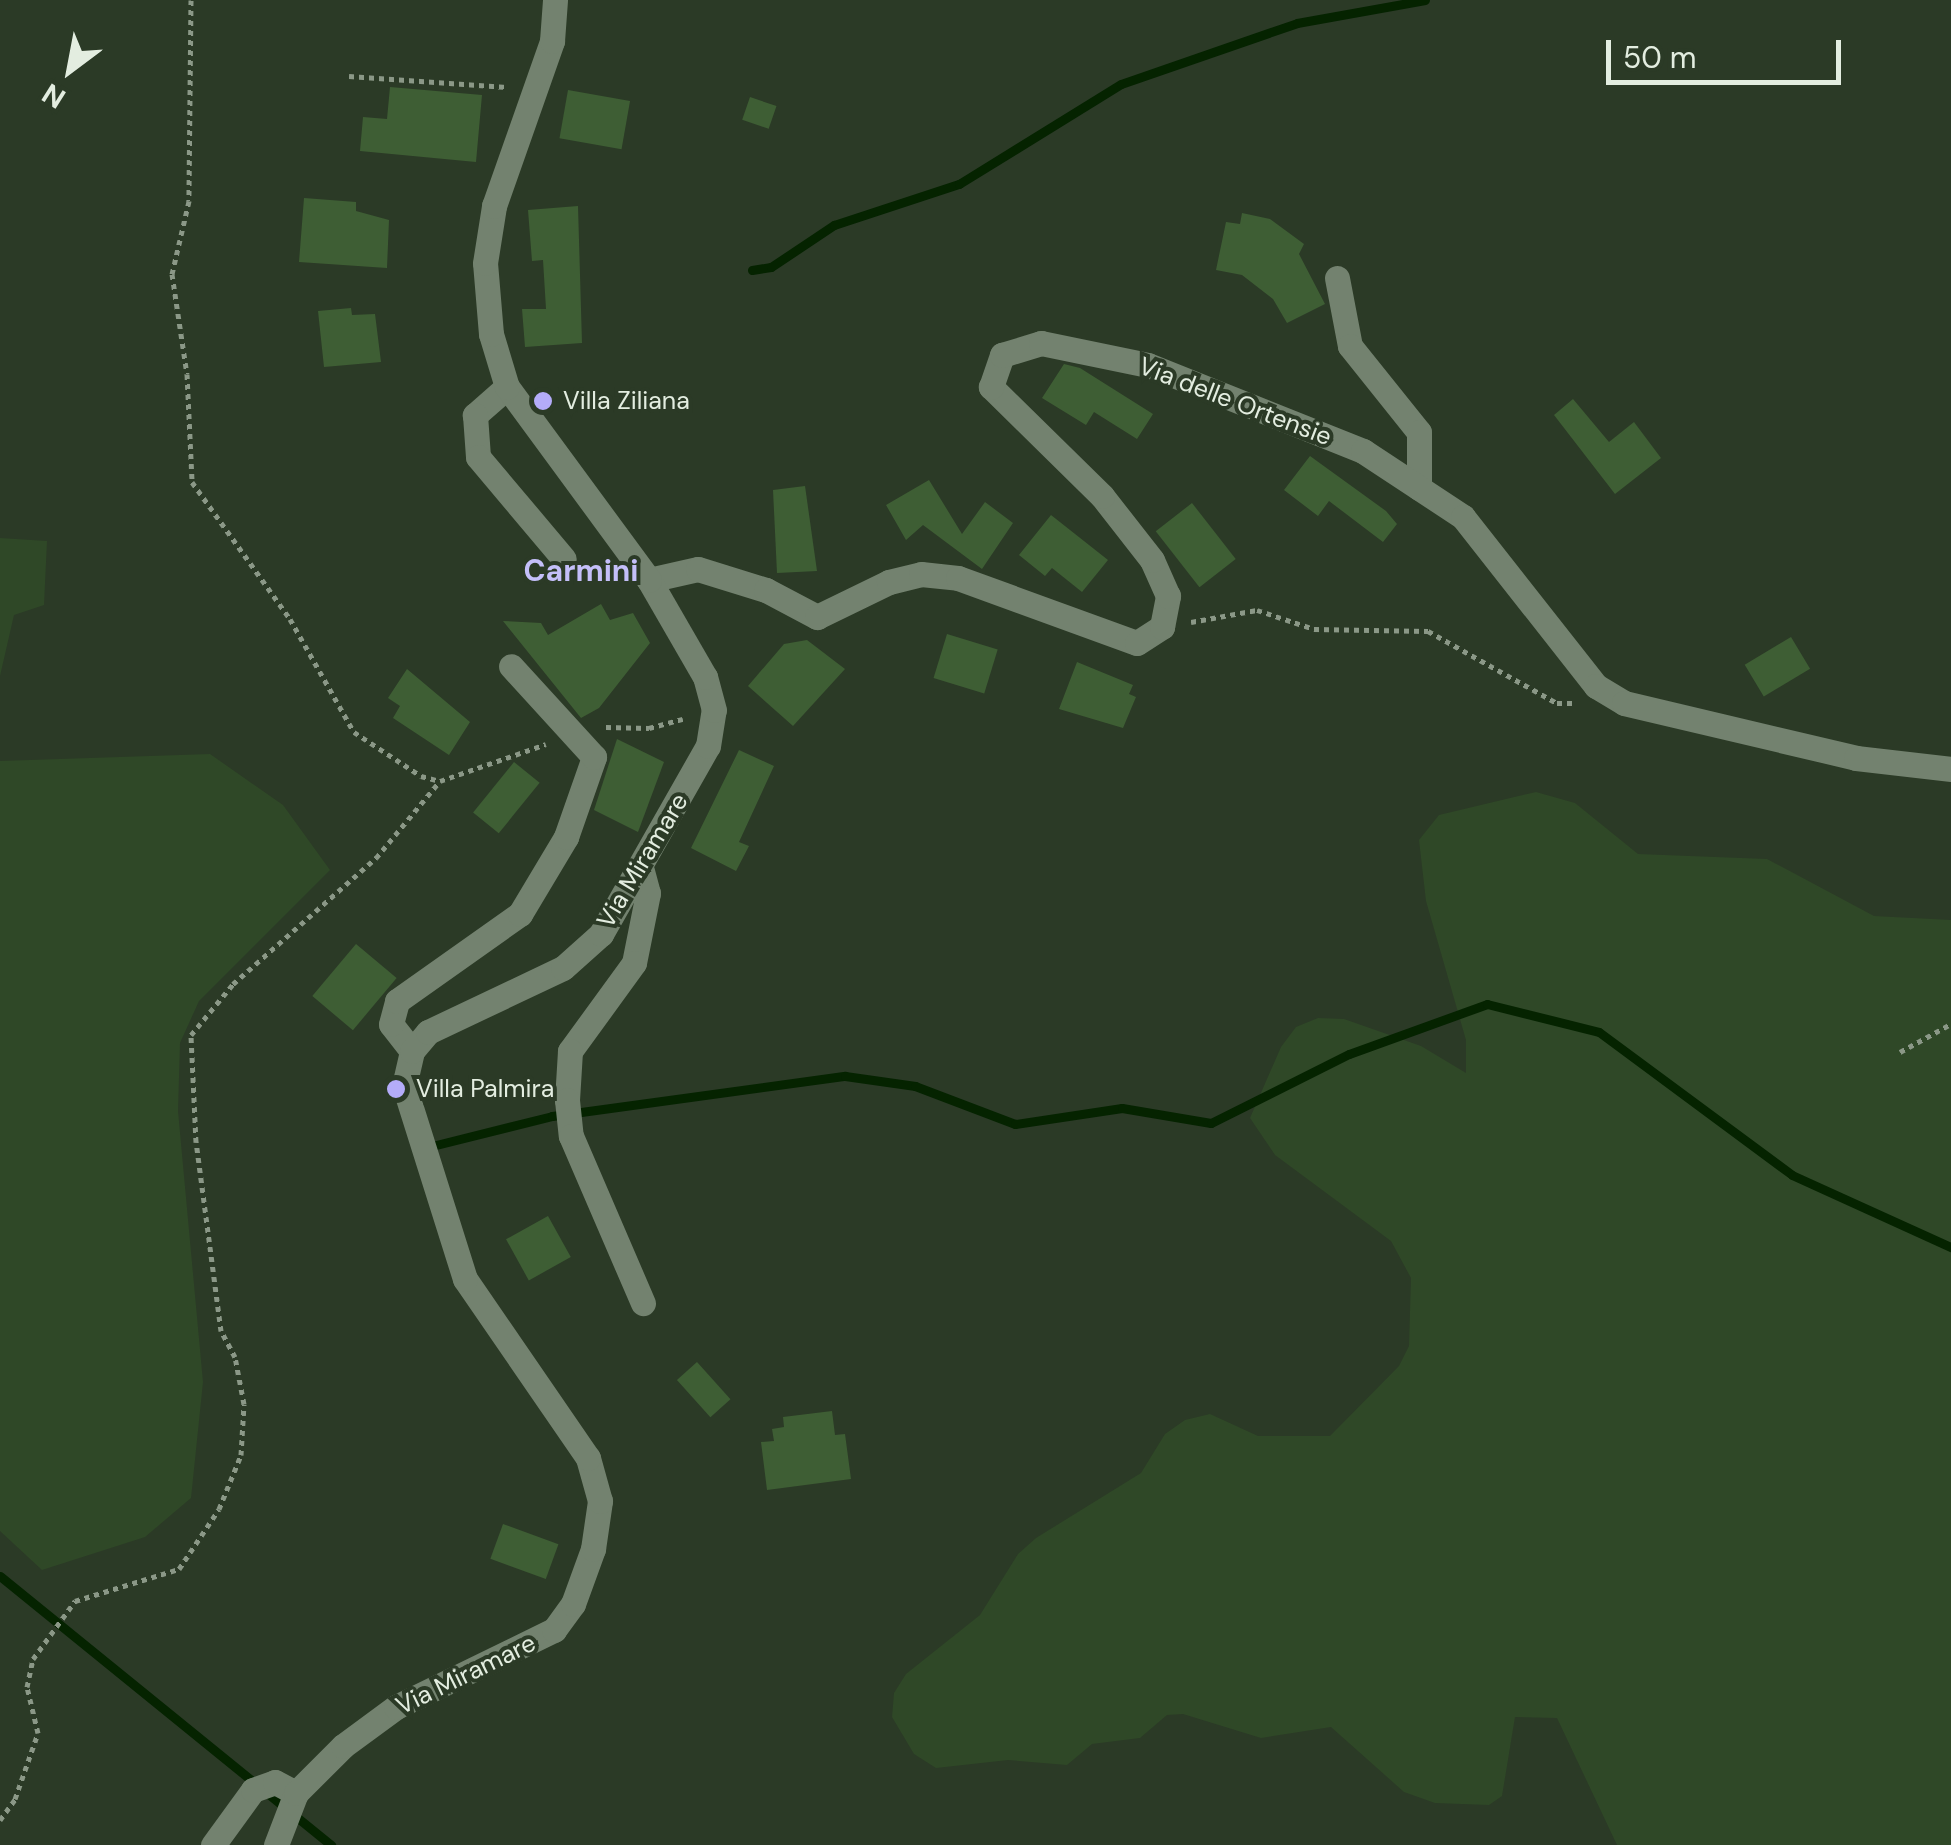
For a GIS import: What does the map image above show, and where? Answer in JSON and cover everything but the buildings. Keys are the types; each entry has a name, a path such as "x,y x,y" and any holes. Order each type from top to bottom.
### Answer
{"street":[{"name":"Via Miramare","path":"276,1845 296,1794 343,1746 396,1707 554,1630 573,1604 593,1549 600,1501 588,1458 465,1279 404,1086 412,1052 443,1020 563,968 600,934 642,870 708,746 714,710 706,677 649,580 506,387 491,334 485,263 494,206 552,41 555,0"},
{"path":"1337,278 1350,346 1419,432 1420,488"},
{"name":"Via delle Ortensie","path":"1162,627 1168,596 1152,560 1102,496 990,387 992,369 1002,355 1041,343 1148,365 1363,452 1463,516 1596,686 1624,703 1856,758 1951,769"},
{"path":"506,387 476,415 478,457 564,559"},
{"path":"649,580 698,568 766,590 818,618 921,574 1011,592 1094,632 1137,644 1162,627"},
{"path":"412,1052 391,1024 396,1001 520,914 566,838 594,757 511,666"},
{"path":"642,870 648,893 634,963 570,1051 567,1100 571,1136 642,1304"},
{"path":"213,1845 253,1790 276,1782 296,1794"}],"path":[{"path":"0,1820 15,1799 38,1733 27,1687 32,1659 75,1600 179,1568 219,1509 241,1455 244,1404 235,1357 221,1331 196,1142 191,1035 233,984 376,858 440,781 421,776 354,732 290,619 192,482 187,374 172,274 189,201 190,0"},
{"path":"348,76 536,88"},
{"path":"1162,627 1257,610 1314,629 1428,630 1557,704 1624,703"},
{"path":"1900,1052 1951,1024"}],"green space":[{"path":"0,538 47,541 44,605 14,615 0,676"},
{"path":"210,754 283,805 330,870 199,1001 180,1043 178,1111 203,1382 191,1498 145,1537 42,1570 0,1531 0,761"},
{"path":"1536,792 1575,803 1638,854 1767,859 1874,916 1951,920 1951,1845 1617,1845 1557,1718 1515,1717 1502,1796 1489,1805 1435,1803 1404,1792 1331,1727 1261,1738 1183,1714 1167,1715 1140,1738 1092,1744 1067,1765 1008,1760 936,1768 914,1754 892,1717 894,1693 906,1674 980,1615 1018,1554 1036,1538 1141,1473 1165,1434 1185,1420 1210,1414 1258,1436 1330,1436 1399,1366 1409,1346 1411,1278 1391,1241 1275,1155 1250,1118 1281,1047 1296,1027 1318,1018 1344,1019 1421,1046 1466,1073 1466,1040 1426,901 1419,840 1439,815"}],"waterway":[{"path":"752,270 771,267 834,225 959,184 1121,84 1297,23 1425,0"},
{"path":"432,1146 552,1116 845,1076 915,1086 1015,1124 1122,1108 1211,1123 1349,1054 1487,1004 1599,1032 1792,1175 1951,1247"},
{"path":"0,1576 331,1845"}],"place":[{"name":"Villa Ziliana","path":"543,401"},
{"name":"Villa Palmira","path":"396,1089"}],"district":[{"name":"Carmini","path":"581,571"}]}
